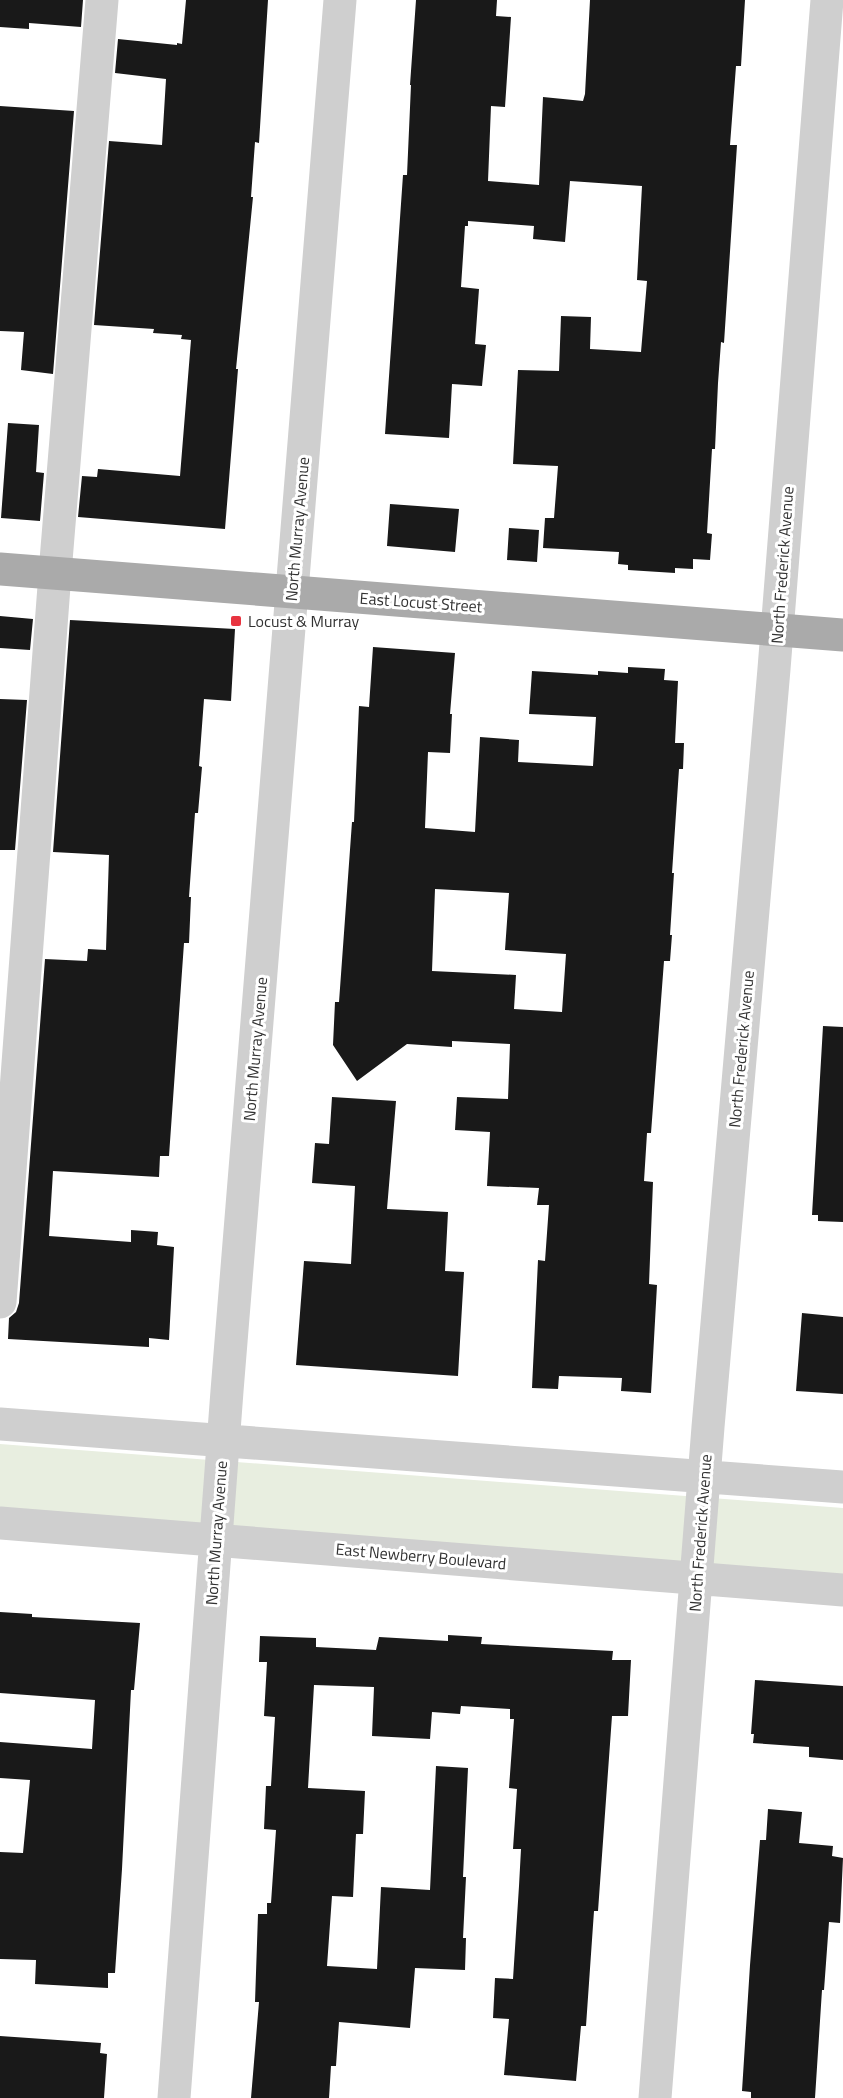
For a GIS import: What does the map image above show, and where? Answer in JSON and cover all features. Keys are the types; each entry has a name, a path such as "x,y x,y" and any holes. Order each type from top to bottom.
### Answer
{"main road":[{"name":"East Locust Street","path":"0,569 843,635"}],"street":[{"path":"0,1302 55,573 102,0"},
{"name":"North Murray Avenue","path":"174,2098 223,1440 340,0"},
{"name":"North Frederick Avenue","path":"655,2098 704,1477 777,629 827,0"},
{"path":"0,1424 843,1487"},
{"name":"East Newberry Boulevard","path":"0,1523 843,1590"}],"shaded area":[{"path":"0,1444 843,1508 843,1575 0,1509"}],"building":[{"path":"0,0 83,0 81,27 29,23 29,29 0,27"},
{"path":"186,0 268,0 259,143 255,142 251,197 253,197 236,369 238,369 225,529 78,517 82,476 97,477 98,469 180,476 191,340 181,339 182,335 153,333 154,329 94,325 109,141 162,145 166,79 115,73 118,39 182,44"},
{"path":"416,0 497,0 496,16 511,17 505,107 491,106 488,181 539,185 543,97 583,101 585,94 590,0 745,0 741,66 736,66 730,145 737,145 724,343 721,342 715,449 712,449 707,533 712,534 710,560 693,559 693,569 675,568 675,573 628,570 628,565 618,564 619,552 543,548 545,518 554,518 558,466 513,464 518,370 559,371 561,316 591,317 590,349 641,352 647,281 637,280 642,186 570,181 565,242 533,239 534,226 468,221 468,226 465,226 461,287 479,289 475,344 486,345 482,386 452,384 449,438 385,434 403,175 407,175"},
{"path":"0,106 74,111 53,374 21,370 24,332 0,331"},
{"path":"8,423 39,425 36,472 44,473 40,521 1,518"},
{"path":"390,504 459,509 455,552 387,546"},
{"path":"509,528 539,530 537,562 507,560"},
{"path":"0,616 33,619 30,650 0,648"},
{"path":"70,620 235,629 231,701 204,699 199,766 202,767 198,813 195,813 189,897 191,897 189,943 184,943 169,1156 160,1156 159,1177 53,1171 49,1236 131,1242 131,1230 158,1232 157,1245 174,1247 169,1340 149,1338 149,1347 8,1339 9,1318 16,1312 19,1303 45,959 87,961 88,949 106,950 109,855 53,852"},
{"path":"373,647 455,653 450,714 452,714 450,753 428,752 425,828 475,832 480,737 519,740 518,762 593,766 596,717 529,714 532,671 598,675 598,671 628,673 628,667 665,669 664,680 678,681 675,743 684,743 683,769 679,769 672,873 674,873 670,935 672,935 670,961 664,961 651,1133 647,1133 644,1181 653,1182 649,1284 657,1285 651,1393 621,1391 622,1378 559,1376 558,1389 532,1388 538,1260 545,1261 549,1205 537,1205 539,1188 487,1186 490,1132 455,1130 457,1097 508,1099 510,1044 452,1041 452,1047 407,1044 357,1081 333,1045 335,1002 339,1002 352,822 354,822 359,706 369,707","holes":["435,889 509,893 505,950 566,954 562,1012 514,1009 516,975 432,971"]},
{"path":"0,699 27,700 15,850 0,850"},
{"path":"823,1026 843,1027 843,1222 818,1221 818,1215 812,1215"},
{"path":"332,1097 396,1101 387,1209 448,1212 445,1271 464,1272 458,1376 296,1365 304,1261 351,1264 355,1186 312,1183 315,1143 329,1144"},
{"path":"802,1313 843,1317 843,1394 796,1391"},
{"path":"0,1612 32,1614 32,1617 140,1623 134,1690 131,1690 115,1973 108,1973 108,1988 35,1984 36,1960 0,1959 0,1852 23,1853 30,1780 0,1778 0,1742 92,1749 95,1700 0,1693"},
{"path":"448,1635 482,1637 481,1644 613,1651 612,1660 631,1660 628,1716 612,1716 598,1911 594,1911 586,2026 581,2026 576,2081 504,2075 509,2019 493,2018 495,1978 513,1979 519,1886 521,1849 513,1849 517,1789 509,1788 514,1719 510,1719 510,1709 461,1706 460,1714 432,1712 430,1739 372,1736 374,1687 314,1685 308,1788 365,1791 363,1834 356,1834 353,1897 332,1896 327,1966 377,1969 381,1887 430,1890 436,1766 468,1768 463,1877 466,1877 463,1938 466,1938 465,1970 415,1968 410,2028 339,2022 336,2066 331,2066 329,2098 251,2098 259,2002 255,2002 258,1914 267,1914 267,1903 271,1903 276,1830 264,1829 266,1786 271,1786 275,1717 264,1716 267,1662 259,1662 260,1636 316,1638 316,1647 376,1650 379,1637 448,1641"},
{"path":"755,1680 843,1686 843,1760 809,1757 809,1747 753,1743 754,1734 751,1734"},
{"path":"768,1809 802,1812 799,1843 833,1846 832,1856 843,1858 840,1923 829,1922 815,2098 751,2098 751,2092 742,2091 760,1840 766,1840"},
{"path":"0,2036 101,2043 100,2053 107,2054 104,2098 0,2098"}],"place":[{"name":"Locust & Murray","path":"236,621"}]}
